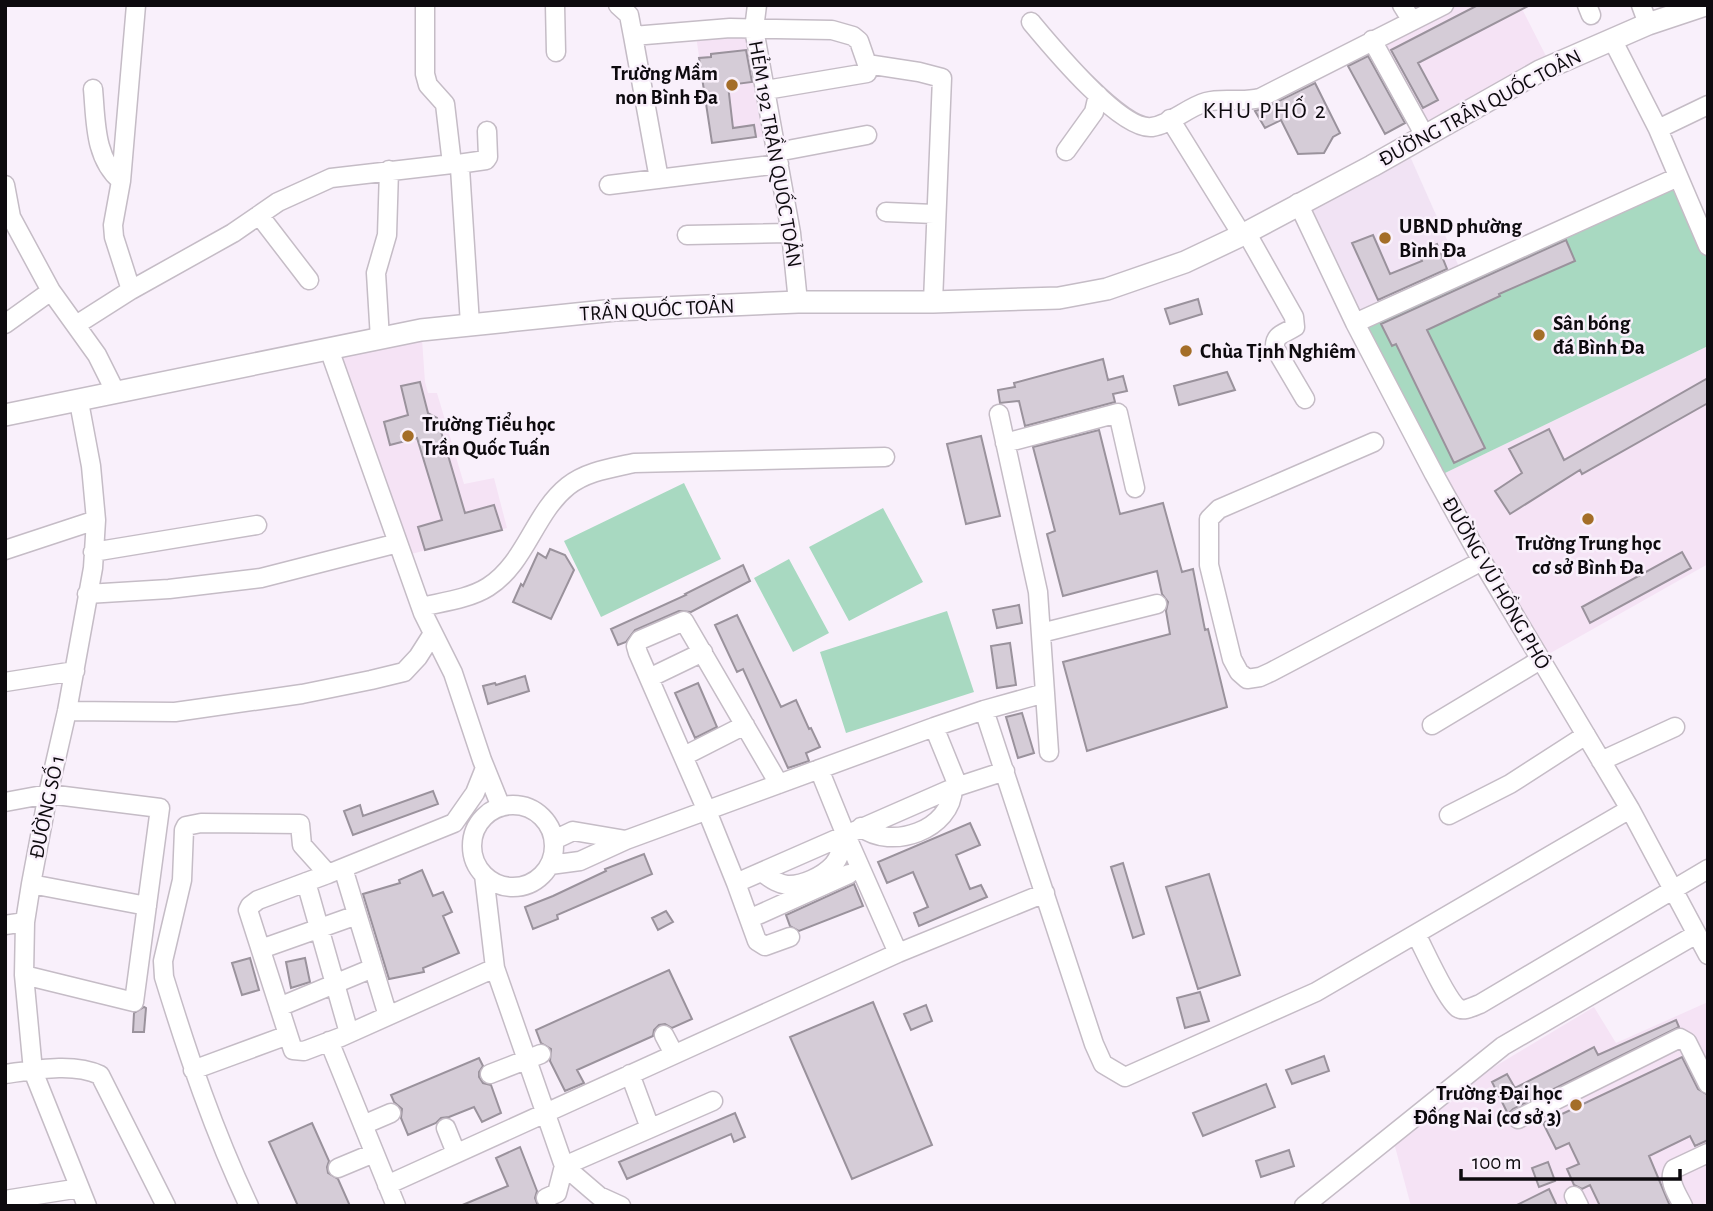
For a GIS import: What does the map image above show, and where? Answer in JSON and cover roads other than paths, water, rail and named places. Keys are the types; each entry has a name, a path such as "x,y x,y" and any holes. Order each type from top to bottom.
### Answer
{"main road":[{"name":"ĐƯỜNG TRẦN QUỐC TOẢN","path":"1298,203 1540,71 1612,39 1644,15 1705,5"},
{"name":"TRẦN QUỐC TOẢN","path":"5,415 421,330 470,324 615,310 798,302 1059,298 1107,289 1185,262 1244,234 1298,203"}],"street":[{"path":"131,290 114,237 113,225 121,181 136,5"},
{"path":"425,5 425,74 428,85 444,104 455,164 470,324"},
{"path":"555,5 556,52"},
{"path":"618,5 629,15 659,179"},
{"name":"HẺM 192 TRẦN QUỐC TOẢN","path":"757,5 754,29 791,233 798,302"},
{"path":"1402,5 1412,20"},
{"path":"1031,22 1072,71 1098,95 1137,125 1152,127 1208,102 1224,99 1248,101 1259,97 1444,5"},
{"path":"633,36 730,28 832,30 845,33 859,41 867,64 867,73 766,90"},
{"path":"1612,39 1658,129 1708,246"},
{"path":"1372,40 1425,136"},
{"path":"867,64 942,78 934,214 933,302"},
{"path":"93,89 98,142 103,160 111,173 121,181"},
{"path":"1066,151 1094,112 1098,95"},
{"path":"1658,129 1708,105"},
{"path":"1170,119 1294,317 1294,327 1277,336 1274,340 1275,348 1305,399"},
{"path":"76,325 131,290 233,233 278,202 331,178 486,160 487,131"},
{"path":"609,184 659,179 778,158 867,135"},
{"path":"380,339 376,273 387,235 389,170"},
{"path":"1354,323 1678,177"},
{"path":"5,185 8,218 51,291 97,355 116,393"},
{"name":"ĐƯỜNG VŨ HỒNG PHÔ","path":"1298,203 1354,323 1482,561 1630,809 1695,935 1708,954"},
{"path":"886,212 934,214"},
{"path":"259,215 309,280"},
{"path":"687,235 791,233"},
{"path":"5,324 51,291"},
{"path":"329,349 421,607 432,635 453,673 501,807"},
{"name":"ĐƯỜNG SỐ 1","path":"79,402 91,466 96,520 93,568 68,711 48,794 31,884 25,922 24,975 33,1071 87,1206"},
{"path":"1005,443 1118,413 1135,488"},
{"path":"999,414 1038,592 1049,752"},
{"path":"1374,442 1219,509 1209,519 1209,565 1232,659 1239,672 1247,679 1271,672 1482,561"},
{"path":"421,607 479,592 490,586 503,575 520,553 555,498 570,484 596,471 634,463 885,457"},
{"path":"5,550 96,520"},
{"path":"93,552 257,525"},
{"path":"87,594 169,589 261,578 398,543"},
{"path":"1041,633 1157,604"},
{"path":"779,784 684,621 640,640 636,646 707,811 757,941 771,945 790,937"},
{"path":"68,711 175,712 302,694 372,680 404,672 418,657 432,635"},
{"path":"649,678 703,652"},
{"path":"1432,725 1540,660"},
{"path":"5,682 75,671"},
{"path":"550,865 579,861 626,840 934,727 1045,693"},
{"path":"984,710 1094,1044 1103,1064 1125,1077 1316,992 1630,809"},
{"path":"684,756 745,725"},
{"path":"853,830 884,837 919,832 933,824 947,810 956,787 934,727"},
{"path":"1601,761 1675,727"},
{"path":"1449,815 1510,784 1586,735"},
{"path":"485,768 475,793 454,822 258,900 248,910 293,1050 304,1051 349,1033 495,968"},
{"path":"819,769 853,830 898,953"},
{"path":"736,883 956,787 1005,771"},
{"path":"5,802 48,794 160,808 134,1002 24,975"},
{"path":"515,805 529,808 541,816 550,827 554,840 550,865 532,883 520,887 495,883 484,875 476,864 472,850 473,836 479,823 489,813 501,807 515,805"},
{"path":"249,1206 225,1155 193,1070 164,977 163,961 182,880 186,826 300,824 302,845 335,871 357,915 388,1016"},
{"path":"761,872 772,880 787,885 804,882 835,864 853,830"},
{"path":"554,840 573,831 626,840"},
{"path":"1416,934 1450,996 1458,1008 1463,1010 1479,1004 1708,869"},
{"path":"750,919 849,874"},
{"path":"484,875 495,968 533,1057 544,1113 564,1166 599,1196 621,1206"},
{"path":"306,882 349,1033"},
{"path":"31,884 147,906"},
{"path":"387,1185 898,953 1045,893"},
{"path":"261,949 357,915"},
{"path":"5,925 25,922"},
{"path":"1304,1206 1503,1046 1695,935"},
{"path":"279,1007 373,968"},
{"path":"193,1070 288,1035"},
{"path":"664,1035 674,1054"},
{"path":"1518,1119 1680,1038 1687,1042 1708,1084"},
{"path":"329,1041 396,1206"},
{"path":"490,1074 533,1057"},
{"path":"5,1074 87,1069 100,1075 158,1204"},
{"path":"629,1074 650,1128"},
{"path":"564,1166 713,1101"},
{"path":"363,1125 391,1114"},
{"path":"446,1128 456,1153"},
{"path":"338,1168 374,1153"},
{"path":"1683,1206 1671,1181 1671,1174 1674,1169 1708,1153"},
{"path":"546,1198 557,1193 564,1166"},
{"path":"5,1200 80,1188"}],"place":[{"name":"Trường Mầm non Bình Đa","path":"732,85"},
{"name":"UBND phường Bình Đa","path":"1385,238"},
{"name":"Sân bóng đá Bình Đa","path":"1539,335"},
{"name":"Chùa Tịnh Nghiêm","path":"1186,351"},
{"name":"Trường Tiểu học Trần Quốc Tuấn","path":"408,436"},
{"name":"Trường Trung học cơ sở Bình Đa","path":"1588,519"},
{"name":"Trường Đại học Đồng Nai (cơ sở 3)","path":"1576,1105"}],"district":[{"name":"KHU PHỐ 2","path":"1265,111"}]}
